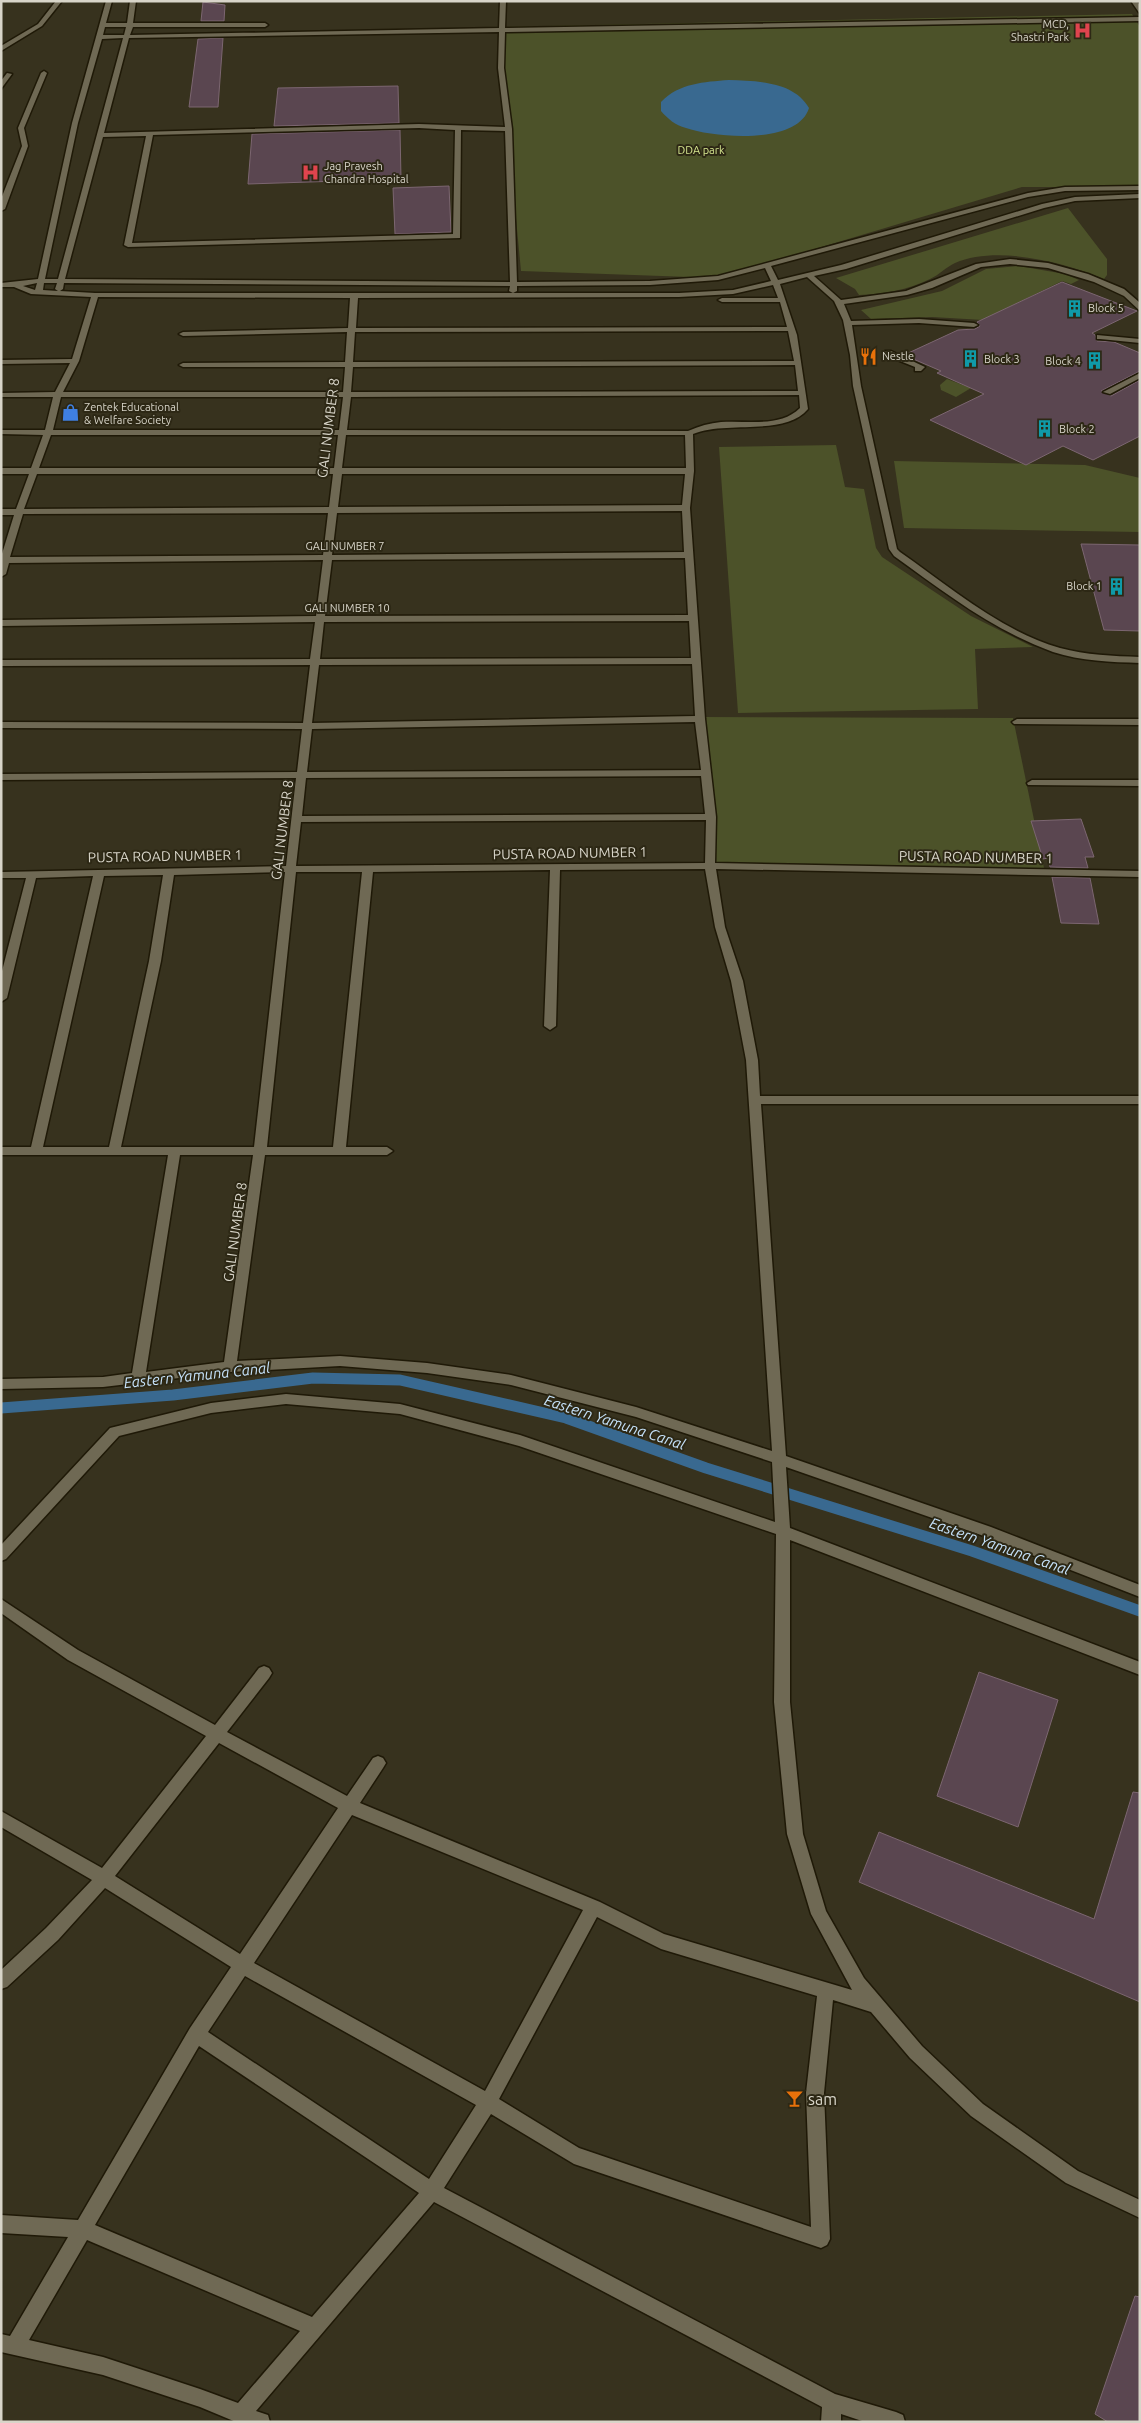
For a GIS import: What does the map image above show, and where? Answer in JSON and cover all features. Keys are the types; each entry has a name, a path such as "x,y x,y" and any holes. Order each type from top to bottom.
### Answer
{"street":[{"path":"1,49 31,34 41,26 59,1"},
{"path":"38,292 75,123 109,1"},
{"path":"57,293 130,25 133,1"},
{"path":"503,1 504,26 501,68 509,129 514,284 512,296"},
{"path":"1081,12 1140,12 1134,1"},
{"path":"99,37 923,15"},
{"path":"397,24 504,26 1140,19"},
{"path":"103,25 268,25"},
{"path":"1,209 25,146 21,128 44,73"},
{"path":"1,87 9,74"},
{"path":"100,134 419,126 509,129"},
{"path":"150,133 128,245 457,236 458,128"},
{"path":"1,285 40,282 514,284 686,281 718,278 1046,191 1140,188"},
{"path":"354,299 679,295 733,292 808,275 903,249 1042,206 1075,199 1140,196"},
{"path":"840,302 895,297 928,287 975,266 995,262 1019,261 1063,269 1111,285 1136,302 1140,309"},
{"path":"1,432 689,433 702,427 723,424 789,420 800,416 804,410 803,393 791,328 777,282 767,265"},
{"path":"808,275 840,302 848,323 856,366 857,386 893,549 980,613 1017,633 1057,650 1102,659 1140,660"},
{"path":"15,285 31,292 57,293 94,299 782,300"},
{"path":"1,574 32,471 48,432 58,395 74,361 94,299"},
{"name":"GALI NUMBER 8","path":"230,1367 260,1151 319,619 343,433 354,299"},
{"path":"848,323 919,321 974,325"},
{"path":"183,334 352,330 791,328"},
{"path":"1100,337 1139,336"},
{"path":"888,353 921,367 918,369"},
{"path":"1,362 74,361"},
{"path":"183,365 798,363"},
{"path":"1106,392 1140,375"},
{"path":"1,395 803,393"},
{"path":"689,433 690,471 686,508 688,555 700,720 711,817 710,866 720,927 736,981 752,1060 780,1474 782,1526 782,1702 795,1834 819,1914 858,1984 916,2052 977,2110 1072,2177 1140,2209"},
{"path":"1,471 690,471"},
{"path":"1,512 686,508"},
{"name":"GALI NUMBER 7","path":"4,560 688,555"},
{"name":"GALI NUMBER 10","path":"1,623 319,619 693,618"},
{"path":"1,663 697,661"},
{"path":"1,725 307,726 700,720"},
{"path":"1017,722 1140,722"},
{"path":"1,777 706,773"},
{"path":"1032,783 1140,783"},
{"path":"296,819 711,817"},
{"name":"PUSTA ROAD NUMBER 1","path":"1,875 291,869 554,869 710,866 1140,874"},
{"path":"339,1151 368,869"},
{"path":"550,1026 554,869"},
{"path":"114,1152 155,961 169,871"},
{"path":"36,1151 99,873"},
{"path":"1,998 32,874"},
{"path":"755,1100 1140,1100"},
{"path":"1,1151 387,1151"},
{"path":"138,1378 175,1151"},
{"path":"1,1384 103,1382 230,1367 340,1362 427,1368 511,1380 636,1412 779,1459 986,1532 1140,1591"},
{"path":"1,1556 115,1432 211,1408 286,1399 410,1411 520,1441 782,1526 1140,1669"},
{"path":"1,1605 73,1655 349,1806 594,1907 661,1940 876,2004"},
{"path":"1,1981 52,1934 104,1878 264,1673"},
{"path":"261,2422 200,2398 103,2366 8,2345 82,2229 196,2034 378,1763"},
{"path":"1,1818 104,1878 242,1965 488,2102 574,2154 822,2239 815,2093 826,1990"},
{"path":"241,2414 432,2191 488,2102 594,1907"},
{"path":"196,2034 432,2191 832,2402 896,2422"},
{"path":"1,2224 82,2229 315,2328"},
{"path":"831,2422 832,2402"}],"green space":[{"name":"DDA park","path":"1132,14 1140,27 1140,187 1022,187 718,278 521,271 506,113 501,27"},
{"path":"1068,208 1107,259 1107,275 1104,279 1050,262 1010,256 972,258 955,263 922,283 886,292 859,295 855,289 836,278"},
{"path":"1019,266 1065,274 1079,280 1071,284 1062,281 983,320 932,317 871,319 861,310 942,291 986,269"},
{"path":"947,379 971,388 956,397 941,390 940,385"},
{"path":"836,445 845,487 864,489 876,548 882,557 971,616 1033,647 975,649 978,709 738,713 719,447"},
{"path":"894,461 1085,465 1140,478 1140,532 904,528"},
{"path":"701,717 1013,718 1045,873 709,863"}],"water":[{"path":"729,80 774,84 794,92 809,108 802,120 789,128 754,136 699,132 682,127 669,119 661,111 661,102 684,87"}],"building":[{"path":"203,2 225,5 224,21 201,21"},
{"path":"223,38 218,107 189,107 198,39"},
{"path":"398,86 399,123 274,126 278,88"},
{"path":"400,130 401,179 248,184 252,134"},
{"path":"449,186 451,232 395,234 393,188"},
{"path":"1062,282 1137,311 1092,333 1097,341 1114,342 1140,353 1140,371 1101,391 1111,396 1140,380 1140,436 1093,460 1063,446 1026,465 930,420 984,394 937,373 941,371 904,355 958,330 975,329 980,326 977,322"},
{"name":"Block 1","path":"1081,544 1140,545 1140,631 1104,630"},
{"path":"1081,819 1094,857 1085,857 1088,868 1050,867 1048,858 1043,859 1031,821"},
{"path":"1052,877 1090,878 1099,924 1061,923"},
{"path":"979,1672 1058,1700 1018,1827 937,1796"},
{"path":"1133,1792 1140,1793 1140,2002 859,1882 879,1832 1094,1919"},
{"path":"1135,2296 1140,2297 1140,2422 1108,2422 1095,2414"}],"waterway":[{"name":"Eastern Yamuna Canal","path":"1,1408 173,1395 313,1378 400,1380 566,1418 706,1468 972,1551 1140,1611"}],"place":[{"name":"MCD, Shastri Park","path":"1083,30"},
{"name":"Jag Pravesh Chandra Hospital","path":"310,172"},
{"name":"Block 5","path":"1074,308"},
{"name":"Nestle","path":"868,356"},
{"name":"Block 3","path":"970,359"},
{"name":"Block 4","path":"1095,361"},
{"name":"Zentek Educational & Welfare Society","path":"70,413"},
{"name":"Block 2","path":"1045,429"},
{"name":"Block 1","path":"1116,586"},
{"name":"sam","path":"794,2099"}]}
